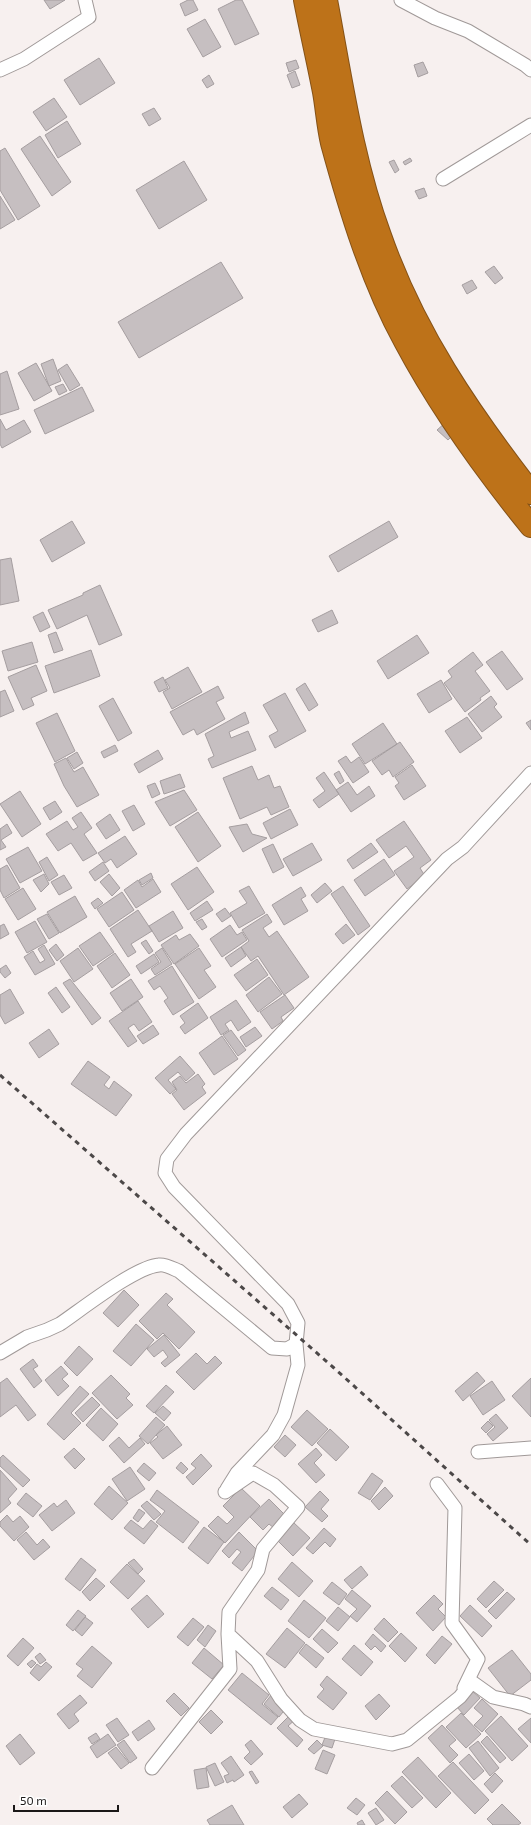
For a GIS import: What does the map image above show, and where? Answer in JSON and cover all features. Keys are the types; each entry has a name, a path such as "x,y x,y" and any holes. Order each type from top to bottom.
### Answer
{"highway":[{"path":"305,0 332,141 352,213 388,305 404,340 453,422 492,477 531,526"},
{"path":"326,0 356,155 379,236 394,272 430,348 489,438 531,493"}],"street":[{"path":"0,70 24,59 89,17 85,0"},
{"path":"401,0 435,18 468,31 531,70"},
{"path":"443,179 531,126"},
{"path":"152,1768 230,1669 228,1634 229,1612 258,1570 263,1549 298,1508 274,1485 253,1473 225,1492 237,1473 273,1435 284,1415 298,1364 296,1344 298,1323 288,1304 174,1187 165,1173 167,1159 186,1134 447,859 463,847 531,773"},
{"path":"0,1353 26,1337 60,1324 130,1277 147,1268 161,1264 179,1271 272,1348 287,1349 296,1344"},
{"path":"478,1452 531,1448"},
{"path":"437,1484 455,1508 452,1623 478,1659 460,1697"},
{"path":"228,1634 257,1661 281,1699 300,1720 314,1730 392,1744 407,1740 460,1697 472,1682 493,1697 524,1704 531,1708"}],"building":[{"path":"44,0 65,0 50,9"},
{"path":"188,0 193,0 198,10 185,16 180,4"},
{"path":"236,0 242,0 259,34 235,45 218,9"},
{"path":"205,19 221,47 203,57 187,29"},
{"path":"99,58 115,83 80,105 64,80"},
{"path":"296,60 299,68 289,72 286,63"},
{"path":"423,62 428,73 418,77 414,65"},
{"path":"295,71 300,85 292,88 287,75"},
{"path":"209,75 214,84 207,88 202,80"},
{"path":"54,98 67,117 46,131 33,112"},
{"path":"154,108 161,119 149,126 142,114"},
{"path":"67,121 81,144 58,158 45,135"},
{"path":"40,136 71,182 52,196 21,149"},
{"path":"5,148 40,206 18,220 0,190 0,151"},
{"path":"410,158 412,161 405,165 403,162"},
{"path":"394,160 399,170 395,173 389,162"},
{"path":"184,161 207,200 159,229 136,190"},
{"path":"424,188 427,196 419,199 415,191"},
{"path":"0,196 15,220 0,229"},
{"path":"221,262 243,298 139,358 118,322"},
{"path":"494,266 503,278 495,284 485,272"},
{"path":"472,280 477,288 467,294 462,285"},
{"path":"53,359 61,381 49,386 41,364"},
{"path":"36,363 52,391 34,401 18,373"},
{"path":"67,364 80,385 70,391 58,370"},
{"path":"7,371 19,409 0,415 0,374"},
{"path":"63,384 67,391 59,395 55,387"},
{"path":"82,387 94,411 45,434 34,410"},
{"path":"0,419 6,430 24,420 31,432 2,448 0,444"},
{"path":"445,423 455,433 448,440 437,430"},
{"path":"72,521 85,543 52,562 40,540"},
{"path":"389,521 398,537 338,572 329,556"},
{"path":"11,558 19,601 0,605 0,560"},
{"path":"100,585 122,635 99,645 87,615 57,629 48,610 83,595 83,593"},
{"path":"332,610 338,623 318,632 312,620"},
{"path":"43,612 50,627 40,632 33,617"},
{"path":"56,632 63,650 54,653 48,635"},
{"path":"417,635 429,653 388,679 377,661"},
{"path":"32,642 38,662 8,671 2,651"},
{"path":"91,650 100,676 54,693 45,666"},
{"path":"502,651 523,679 507,690 486,662"},
{"path":"473,652 483,665 475,671 490,691 465,712 444,683 452,677 448,671"},
{"path":"36,665 47,691 31,698 34,705 23,710 8,677"},
{"path":"188,667 202,692 172,709 163,692 170,688 165,680"},
{"path":"163,677 168,688 159,692 154,682"},
{"path":"441,680 452,699 429,713 417,694"},
{"path":"305,683 318,705 309,711 296,689"},
{"path":"218,686 224,698 216,702 225,719 197,735 194,729 183,735 170,712"},
{"path":"5,690 14,711 0,717 0,692"},
{"path":"285,693 306,731 275,748 269,736 278,731 263,705"},
{"path":"491,696 497,704 494,707 502,717 482,732 468,714"},
{"path":"113,698 132,733 118,741 99,706"},
{"path":"245,712 249,723 229,732 231,738 248,731 256,750 212,768 208,759 214,756 205,734"},
{"path":"57,713 75,751 55,762 36,723"},
{"path":"467,717 482,738 460,753 445,731"},
{"path":"531,720 531,730 526,723"},
{"path":"383,723 397,744 365,764 352,744"},
{"path":"400,742 414,762 393,777 389,770 382,775 372,761"},
{"path":"115,745 118,751 104,758 101,752"},
{"path":"158,750 163,759 139,773 134,764"},
{"path":"77,752 83,763 74,769 67,758"},
{"path":"346,756 351,763 359,757 369,772 353,783 338,761"},
{"path":"66,758 74,772 83,767 99,795 77,807 64,786 54,764"},
{"path":"412,765 426,786 404,800 395,786 399,783 395,777"},
{"path":"252,766 258,780 269,775 274,788 280,786 289,807 271,815 267,807 240,819 223,778"},
{"path":"339,771 344,781 340,784 334,774"},
{"path":"324,772 339,794 319,808 313,800 325,791 316,778"},
{"path":"180,774 185,787 164,794 160,781"},
{"path":"348,782 357,795 369,786 375,796 351,812 336,790"},
{"path":"155,783 160,794 152,798 147,786"},
{"path":"184,790 197,810 170,826 155,802"},
{"path":"20,791 41,824 22,837 0,804"},
{"path":"55,801 62,812 50,820 43,808"},
{"path":"134,805 145,824 133,831 122,811"},
{"path":"290,809 298,825 271,839 263,823"},
{"path":"81,812 92,828 84,834 97,853 83,861 71,843 58,851 46,834 67,821 73,830 78,827 72,818"},
{"path":"198,812 221,846 198,862 175,827"},
{"path":"110,814 120,830 106,839 96,824"},
{"path":"404,821 431,860 420,868 425,876 407,889 394,871 414,857 406,846 389,858 376,840"},
{"path":"7,824 12,833 1,840 6,847 0,850 0,829"},
{"path":"247,824 252,834 267,838 243,852 229,827"},
{"path":"125,836 137,854 117,868 111,859 105,863 98,853"},
{"path":"312,843 322,860 293,876 283,859"},
{"path":"371,843 378,852 353,869 347,860"},
{"path":"273,844 284,867 273,873 262,849"},
{"path":"28,847 42,871 20,883 6,859"},
{"path":"47,857 58,875 49,881 39,862"},
{"path":"384,859 395,875 365,896 354,880"},
{"path":"103,862 109,871 95,881 89,872"},
{"path":"7,865 20,888 4,898 0,890 0,869"},
{"path":"197,867 214,892 188,910 171,884"},
{"path":"151,873 153,878 142,885 139,880"},
{"path":"44,874 49,884 41,892 33,880"},
{"path":"109,874 120,888 112,896 100,882"},
{"path":"64,875 72,888 59,895 51,882"},
{"path":"153,879 161,892 136,908 124,890 138,880 142,887"},
{"path":"325,883 332,891 317,903 311,895"},
{"path":"249,886 265,913 239,928 230,913 247,903 239,891"},
{"path":"343,886 370,926 358,935 331,894"},
{"path":"301,887 306,896 301,899 308,911 284,925 272,905"},
{"path":"23,888 36,909 18,920 5,899"},
{"path":"122,892 134,910 109,927 97,909"},
{"path":"75,896 87,917 60,933 47,912"},
{"path":"98,898 103,903 95,909 91,903"},
{"path":"207,901 213,910 195,921 190,913"},
{"path":"225,908 231,916 222,922 216,914"},
{"path":"138,910 152,931 131,944 136,952 128,957 110,929"},
{"path":"173,911 183,928 159,942 149,926"},
{"path":"47,914 59,933 49,939 37,919"},
{"path":"267,914 272,922 263,928 269,937 277,931 309,977 284,995 258,956 251,961 241,947 249,941 242,930"},
{"path":"202,919 207,927 202,930 196,922"},
{"path":"35,921 47,942 27,953 15,932"},
{"path":"4,924 9,934 0,939 0,926"},
{"path":"346,924 355,935 343,944 335,934"},
{"path":"230,925 237,935 242,932 247,940 222,957 210,939"},
{"path":"100,932 114,952 93,966 79,946"},
{"path":"190,934 199,946 174,964 161,945 176,935 179,940"},
{"path":"146,940 153,951 149,954 141,943"},
{"path":"56,944 64,955 57,961 49,950"},
{"path":"44,945 55,964 35,975 24,957 33,951 40,963 45,960 38,949"},
{"path":"241,947 246,956 231,967 225,958"},
{"path":"78,948 93,969 74,982 60,961"},
{"path":"162,948 172,964 155,975 151,969 161,962 155,953"},
{"path":"199,948 211,966 204,970 216,987 199,999 175,964"},
{"path":"115,953 130,975 112,988 97,966"},
{"path":"154,954 159,962 141,974 136,966"},
{"path":"257,959 268,975 246,991 234,975"},
{"path":"6,965 11,973 5,978 0,972 0,969"},
{"path":"172,966 194,1002 173,1015 164,1001 168,998 160,986 154,990 148,981"},
{"path":"269,977 282,994 258,1012 246,995"},
{"path":"70,979 101,1018 92,1025 63,983"},
{"path":"131,979 143,997 122,1011 110,993"},
{"path":"56,987 70,1007 62,1013 48,993"},
{"path":"10,989 24,1013 5,1024 0,1015 0,995"},
{"path":"285,995 294,1008 281,1017 283,1021 272,1029 260,1012"},
{"path":"236,1000 251,1022 238,1031 231,1020 225,1024 229,1030 221,1035 210,1017"},
{"path":"138,1001 152,1022 139,1031 134,1024 128,1028 137,1041 128,1047 109,1021"},
{"path":"198,1003 208,1018 185,1034 180,1027 185,1023 180,1016"},
{"path":"153,1025 159,1034 143,1044 137,1036"},
{"path":"255,1027 262,1036 246,1047 240,1037"},
{"path":"49,1029 59,1044 39,1058 29,1043"},
{"path":"231,1030 246,1050 238,1056 223,1035"},
{"path":"222,1036 238,1059 214,1075 199,1053"},
{"path":"180,1056 195,1073 186,1081 178,1072 168,1080 176,1089 170,1094 155,1078"},
{"path":"88,1061 110,1077 104,1085 109,1089 114,1081 132,1095 116,1116 71,1084"},
{"path":"198,1074 205,1084 202,1087 206,1093 184,1110 172,1094 177,1090 172,1082 180,1076 186,1083"},
{"path":"124,1290 139,1305 118,1327 103,1313"},
{"path":"166,1293 173,1299 167,1305 195,1332 179,1349 163,1333 157,1339 139,1321"},
{"path":"136,1324 154,1340 131,1366 113,1351"},
{"path":"164,1335 180,1355 165,1367 161,1363 168,1357 163,1350 154,1357 147,1349"},
{"path":"79,1346 93,1359 77,1376 64,1363"},
{"path":"196,1353 207,1364 215,1356 222,1363 194,1390 176,1372"},
{"path":"33,1359 38,1366 33,1369 42,1381 34,1388 20,1369"},
{"path":"61,1366 68,1374 62,1379 69,1386 58,1396 45,1380"},
{"path":"477,1372 485,1381 463,1401 455,1391"},
{"path":"111,1375 130,1394 126,1398 133,1405 117,1419 92,1393"},
{"path":"7,1378 36,1415 28,1421 16,1405 0,1417 0,1383"},
{"path":"531,1378 531,1417 512,1396"},
{"path":"492,1381 505,1400 483,1415 470,1396"},
{"path":"166,1385 174,1392 154,1413 146,1406"},
{"path":"80,1386 89,1394 71,1413 81,1423 64,1440 47,1424"},
{"path":"92,1397 100,1405 83,1422 75,1413"},
{"path":"163,1406 171,1413 164,1421 155,1413"},
{"path":"101,1408 118,1424 103,1441 86,1425"},
{"path":"307,1410 328,1429 312,1446 291,1427"},
{"path":"496,1414 508,1428 493,1441 487,1434 495,1427 489,1420"},
{"path":"156,1417 165,1425 148,1444 139,1436"},
{"path":"488,1421 493,1426 486,1433 481,1428"},
{"path":"167,1426 182,1445 163,1459 150,1443 158,1437 156,1435"},
{"path":"330,1429 349,1447 336,1461 317,1443"},
{"path":"285,1435 296,1445 285,1457 274,1447"},
{"path":"119,1437 129,1448 140,1438 145,1444 124,1463 109,1446"},
{"path":"74,1448 85,1459 75,1469 64,1457"},
{"path":"316,1448 322,1455 314,1463 325,1475 316,1483 298,1464"},
{"path":"201,1454 212,1466 193,1485 186,1477 196,1468 191,1464"},
{"path":"3,1455 30,1480 23,1487 0,1466 0,1458"},
{"path":"181,1462 188,1469 183,1474 176,1468"},
{"path":"144,1463 156,1473 149,1481 137,1471"},
{"path":"130,1467 145,1489 127,1501 112,1479"},
{"path":"0,1470 17,1489 8,1499 11,1503 0,1513"},
{"path":"372,1473 383,1481 370,1500 358,1493"},
{"path":"109,1486 128,1503 112,1520 94,1504"},
{"path":"385,1487 393,1496 379,1510 371,1501"},
{"path":"241,1488 260,1506 225,1543 208,1526 218,1516 227,1524 234,1517 223,1506"},
{"path":"157,1490 199,1522 183,1543 156,1522 165,1511 150,1500"},
{"path":"320,1491 329,1500 321,1509 328,1516 322,1522 305,1507"},
{"path":"26,1493 42,1506 33,1517 17,1504"},
{"path":"269,1499 286,1516 274,1528 269,1524 263,1530 250,1517"},
{"path":"66,1500 75,1513 52,1531 39,1515 54,1503 57,1507"},
{"path":"147,1501 161,1514 154,1520 141,1506"},
{"path":"139,1509 145,1513 138,1522 133,1518"},
{"path":"7,1515 13,1522 20,1516 29,1527 14,1541 0,1526 0,1522"},
{"path":"131,1520 143,1529 151,1520 158,1526 144,1544 124,1528"},
{"path":"293,1522 310,1538 293,1556 276,1539"},
{"path":"204,1527 224,1542 208,1564 188,1548"},
{"path":"324,1528 336,1539 330,1547 325,1542 313,1554 306,1548"},
{"path":"26,1532 37,1545 43,1539 50,1547 34,1560 17,1540"},
{"path":"239,1532 258,1551 242,1571 232,1563 241,1552 237,1549 229,1558 222,1551"},
{"path":"81,1558 96,1570 80,1591 65,1579"},
{"path":"134,1559 143,1569 138,1574 128,1563"},
{"path":"292,1562 313,1581 299,1597 278,1579"},
{"path":"127,1564 145,1581 128,1599 110,1582"},
{"path":"361,1566 368,1575 352,1589 344,1580"},
{"path":"96,1578 105,1586 90,1601 82,1592"},
{"path":"494,1581 504,1590 486,1608 477,1599"},
{"path":"332,1582 347,1594 339,1605 323,1593"},
{"path":"272,1587 289,1600 281,1610 264,1596"},
{"path":"352,1590 371,1606 357,1622 350,1616 357,1609 345,1599"},
{"path":"507,1592 515,1599 496,1619 488,1611"},
{"path":"147,1595 164,1614 148,1628 131,1609"},
{"path":"434,1595 443,1604 438,1609 446,1617 433,1631 416,1613"},
{"path":"304,1600 326,1618 309,1638 288,1621"},
{"path":"470,1605 492,1626 482,1637 460,1616"},
{"path":"338,1607 350,1617 338,1631 326,1621"},
{"path":"78,1610 86,1616 73,1631 66,1625"},
{"path":"85,1617 93,1623 82,1636 75,1630"},
{"path":"193,1618 204,1627 188,1646 177,1637"},
{"path":"384,1618 398,1632 388,1642 374,1629"},
{"path":"208,1625 216,1631 205,1647 197,1640"},
{"path":"287,1628 305,1643 285,1668 266,1654"},
{"path":"322,1629 338,1643 328,1653 313,1639"},
{"path":"401,1633 417,1648 405,1662 389,1646"},
{"path":"373,1634 386,1646 381,1652 375,1646 371,1650 365,1644"},
{"path":"442,1636 452,1644 435,1664 426,1655"},
{"path":"23,1638 34,1648 18,1666 7,1656"},
{"path":"306,1644 324,1658 316,1668 299,1653"},
{"path":"354,1645 373,1662 361,1676 342,1659"},
{"path":"92,1646 112,1663 92,1688 77,1676 83,1669 76,1664"},
{"path":"204,1648 224,1665 212,1679 192,1663"},
{"path":"512,1650 531,1674 531,1680 510,1696 488,1668"},
{"path":"40,1653 46,1660 40,1664 35,1657"},
{"path":"32,1660 36,1663 31,1668 27,1664"},
{"path":"46,1662 52,1667 39,1681 30,1673 37,1664 41,1667"},
{"path":"242,1673 269,1695 262,1704 278,1717 271,1725 228,1690"},
{"path":"327,1676 347,1693 333,1710 317,1697 324,1689 320,1685"},
{"path":"471,1690 480,1698 464,1715 456,1706"},
{"path":"174,1693 189,1708 181,1716 166,1701"},
{"path":"272,1694 287,1707 279,1717 264,1704"},
{"path":"379,1694 390,1706 376,1720 365,1706"},
{"path":"80,1695 87,1703 74,1714 79,1721 69,1729 57,1714"},
{"path":"482,1699 498,1714 482,1732 474,1725 483,1716 474,1708"},
{"path":"211,1710 223,1722 211,1734 199,1722"},
{"path":"292,1713 297,1718 288,1726 303,1740 297,1747 277,1728"},
{"path":"461,1713 481,1734 466,1748 446,1727"},
{"path":"501,1716 528,1746 512,1761 485,1731"},
{"path":"117,1718 129,1735 118,1742 106,1725"},
{"path":"531,1718 531,1743 518,1729"},
{"path":"149,1720 155,1729 138,1741 132,1732"},
{"path":"442,1725 456,1740 449,1746 458,1755 450,1763 428,1738"},
{"path":"96,1733 100,1739 92,1744 88,1738"},
{"path":"20,1734 35,1753 20,1765 6,1746"},
{"path":"108,1734 116,1745 97,1758 90,1747"},
{"path":"326,1735 335,1739 332,1748 322,1745"},
{"path":"487,1736 506,1758 500,1763 481,1742"},
{"path":"124,1740 137,1758 130,1763 117,1745"},
{"path":"251,1740 263,1754 251,1765 244,1758 250,1752 245,1745"},
{"path":"317,1740 323,1746 314,1754 308,1749"},
{"path":"478,1741 499,1768 490,1776 469,1748"},
{"path":"116,1747 129,1763 121,1769 108,1753"},
{"path":"323,1750 335,1755 327,1774 315,1769"},
{"path":"469,1754 484,1771 474,1780 459,1763"},
{"path":"231,1756 244,1775 234,1782 233,1780 227,1783 224,1776 229,1774 221,1763"},
{"path":"418,1757 451,1793 436,1808 402,1772"},
{"path":"453,1762 489,1800 475,1814 438,1776"},
{"path":"215,1763 224,1782 215,1786 206,1767"},
{"path":"206,1768 209,1787 197,1789 194,1770"},
{"path":"252,1771 259,1782 256,1784 249,1772"},
{"path":"495,1773 503,1781 492,1793 484,1784"},
{"path":"402,1776 423,1798 412,1808 391,1786"},
{"path":"387,1791 407,1812 395,1824 375,1803"},
{"path":"299,1794 308,1804 292,1818 283,1807"},
{"path":"356,1798 365,1805 357,1815 347,1808"},
{"path":"502,1804 521,1823 518,1825 493,1825 487,1819"},
{"path":"232,1805 244,1825 210,1825 207,1820"},
{"path":"376,1808 384,1820 376,1825 368,1813"},
{"path":"362,1820 365,1825 358,1825 357,1823"}],"railway":[{"path":"0,1075 334,1368 531,1545"}]}
